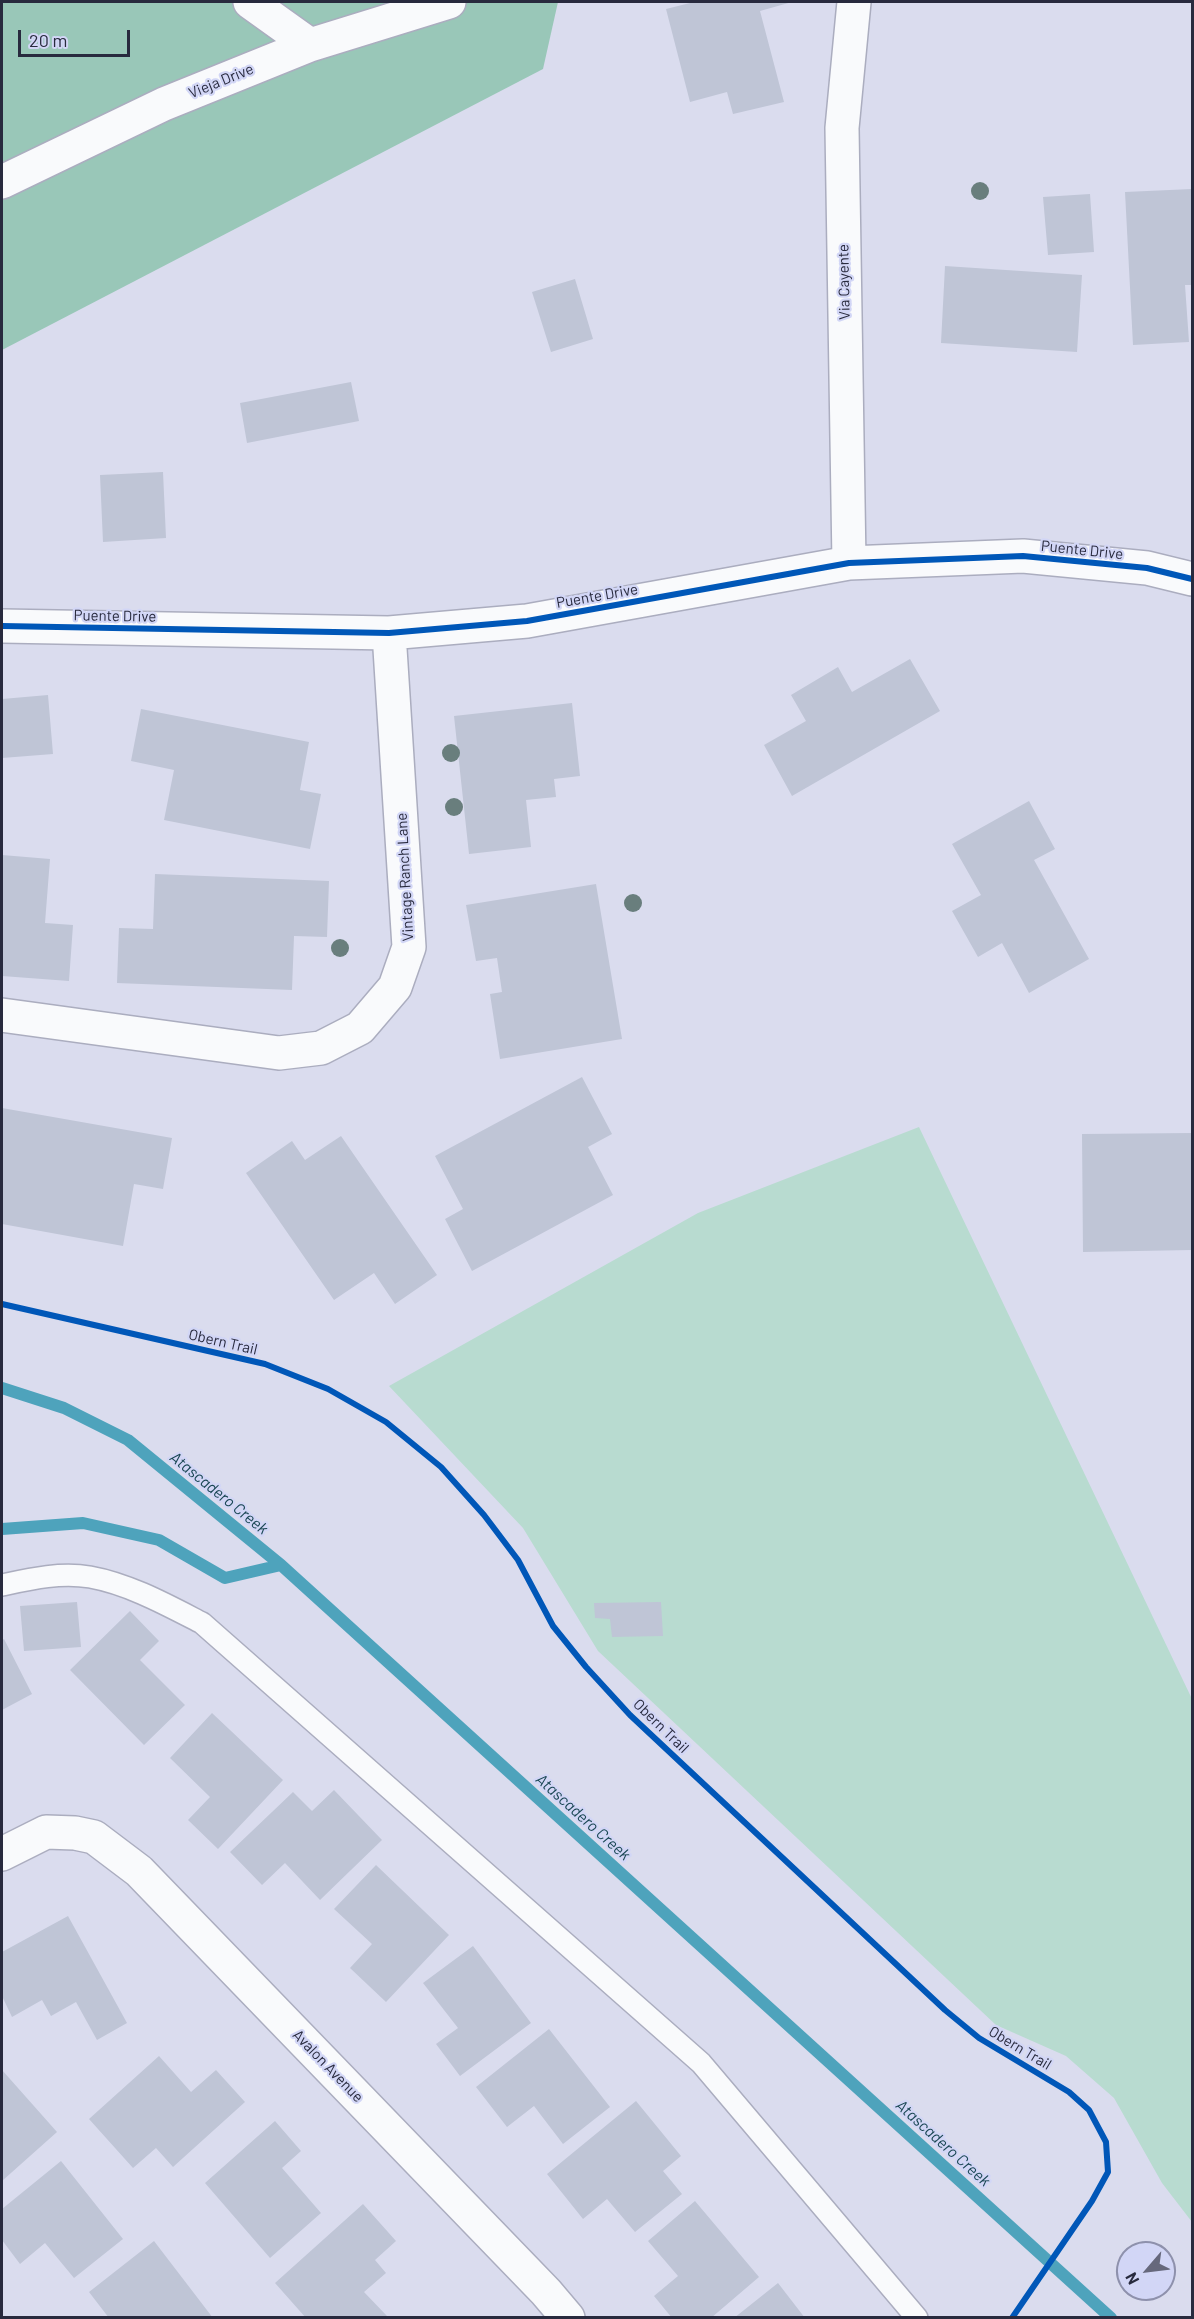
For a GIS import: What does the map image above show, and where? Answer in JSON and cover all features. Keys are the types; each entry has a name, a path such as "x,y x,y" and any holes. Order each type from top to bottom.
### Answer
{"street":[{"path":"250,2 310,45"},
{"name":"Vieja Drive","path":"2,182 165,104 310,45 449,2"},
{"name":"Via Cayente","path":"849,563 842,128 854,2"},
{"name":"Puente Drive","path":"2,626 389,633 527,621 849,563 1023,556 1148,568 1192,579"},
{"name":"Vintage Ranch Lane","path":"2,1015 279,1053 321,1048 360,1028 395,987 409,947 389,633"},
{"name":"Avalon Avenue","path":"2,1854 46,1832 75,1833 94,1837 139,1871 530,2274 568,2318"}],"lane":[{"path":"2,1585 43,1576 89,1577 143,1594 202,1623 702,2063 917,2318"}],"green space":[{"path":"2,2 558,2 543,69 2,350"},
{"path":"919,1127 1192,1699 1192,2222 1162,2183 1114,2098 1066,2056 996,2025 598,1651 523,1528 389,1386 698,1213"}],"building":[{"path":"694,2 792,2 760,11 784,102 733,114 727,92 690,102 666,9"},
{"path":"1192,189 1192,285 1185,285 1189,342 1133,345 1125,192"},
{"path":"1090,194 1094,252 1048,255 1043,197"},
{"path":"945,266 1082,275 1077,352 941,343"},
{"path":"575,279 593,339 551,352 532,292"},
{"path":"351,382 359,421 247,443 240,403"},
{"path":"163,472 166,538 103,542 100,475"},
{"path":"910,659 940,711 792,796 764,745 806,721 791,695 838,667 852,692"},
{"path":"48,695 53,754 2,758 2,699"},
{"path":"572,703 580,776 554,779 556,797 526,800 531,847 469,854 454,716"},
{"path":"141,709 309,742 300,790 321,794 310,849 164,820 174,770 131,761"},
{"path":"1029,801 1055,849 1034,860 1089,959 1029,993 1002,943 978,957 952,911 981,895 952,844"},
{"path":"2,855 50,859 45,923 73,925 69,981 2,976"},
{"path":"155,874 329,881 327,937 294,936 292,990 117,983 119,928 153,929"},
{"path":"596,884 622,1039 500,1059 490,994 502,992 497,958 476,961 466,905"},
{"path":"582,1077 612,1134 588,1147 613,1195 472,1271 445,1219 463,1209 435,1156"},
{"path":"2,1108 172,1138 163,1189 134,1184 123,1246 2,1224"},
{"path":"1192,1133 1192,1250 1083,1252 1082,1134"},
{"path":"341,1136 437,1275 395,1304 374,1273 334,1300 246,1173 292,1141 305,1160"},
{"path":"77,1602 81,1647 24,1651 20,1606"},
{"path":"661,1602 663,1636 612,1637 610,1619 595,1618 594,1603"},
{"path":"130,1611 159,1641 140,1660 185,1705 144,1745 70,1670"},
{"path":"4,1639 32,1694 2,1710 2,1640"},
{"path":"212,1713 283,1780 218,1849 188,1820 210,1797 170,1758"},
{"path":"334,1790 382,1840 320,1900 285,1863 262,1885 230,1852 293,1792 312,1811"},
{"path":"376,1865 449,1935 386,2002 350,1968 372,1944 334,1909"},
{"path":"68,1916 127,2023 97,2040 76,2002 51,2016 42,2000 12,2017 2,1996 2,1952"},
{"path":"473,1946 531,2023 460,2076 436,2044 458,2028 423,1983"},
{"path":"549,2029 610,2107 563,2144 534,2106 507,2127 476,2087"},
{"path":"159,2056 191,2092 216,2070 245,2102 173,2167 156,2148 133,2168 89,2119"},
{"path":"2,2070 57,2132 2,2181"},
{"path":"636,2101 681,2156 663,2171 682,2194 635,2232 607,2199 583,2219 547,2174"},
{"path":"275,2121 301,2151 282,2168 321,2213 270,2258 205,2183"},
{"path":"61,2161 123,2239 74,2278 45,2243 20,2264 2,2240 2,2209"},
{"path":"695,2201 759,2277 711,2318 672,2318 654,2296 678,2276 648,2241"},
{"path":"363,2204 396,2241 375,2260 386,2273 364,2292 387,2316 306,2318 275,2283"},
{"path":"154,2241 213,2318 109,2318 89,2292"},
{"path":"778,2283 805,2318 734,2318"}],"waterway":[{"name":"Atascadero Creek","path":"2,1388 64,1408 128,1440 281,1565 1111,2318"},
{"path":"2,1529 83,1523 159,1540 225,1578 281,1565"}],"cycle path":[{"path":"2,626 389,633 527,621 849,563 1023,556 1147,568 1192,579"},
{"name":"Obern Trail","path":"2,1304 265,1364 328,1389 386,1422 441,1467 484,1515 518,1560 553,1626 586,1667 630,1715 945,2010 979,2038 1069,2092 1089,2110 1106,2142 1108,2172 1092,2201 1012,2318"}]}
